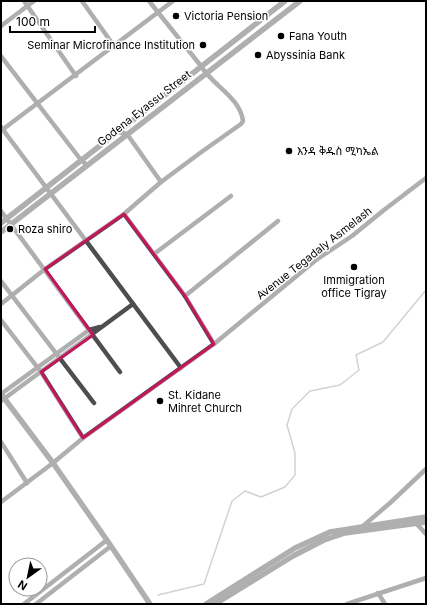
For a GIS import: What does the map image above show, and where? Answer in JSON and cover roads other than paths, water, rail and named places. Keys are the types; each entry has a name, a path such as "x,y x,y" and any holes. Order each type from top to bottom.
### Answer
{"street":[{"path":"24,1 76,76"},
{"path":"1,26 34,1"},
{"path":"82,1 114,46"},
{"path":"1,304 45,269 124,214 161,182 241,124 243,121 241,113 230,97 206,74 149,1"},
{"path":"1,223 285,1"},
{"name":"Godena Eyassu Street","path":"1,232 300,1"},
{"path":"171,2 76,76 2,129 181,368"},
{"path":"1,56 81,160 87,165"},
{"path":"118,132 127,134 161,182"},
{"name":"Avenue Tegadaly Asmelash","path":"1,502 53,464 83,438 214,344 316,260 352,236 426,178"},
{"path":"154,254 231,196"},
{"path":"1,211 120,372"},
{"path":"124,214 185,296 214,344"},
{"path":"185,296 278,221"},
{"path":"1,281 94,403"},
{"path":"2,396 38,368 58,356 133,304"},
{"path":"1,320 41,372 83,438"},
{"path":"2,396 41,372 58,356"},
{"path":"2,396 53,464 150,604"},
{"path":"1,442 27,483"},
{"path":"363,526 426,469"},
{"path":"206,604 271,566 333,537 415,521 426,517"},
{"path":"415,521 426,534"},
{"path":"215,604 295,548 317,537 330,532 363,526 415,521 426,522"},
{"path":"24,604 107,540"},
{"path":"36,604 111,546"},
{"path":"347,604 426,578"},
{"path":"378,593 385,604"}],"waterway":[{"path":"158,595 204,584 232,501 245,491 261,497 285,487 295,475 295,453 287,425 292,409 310,391 340,385 359,370 356,355 383,342 426,290"}],"place":[{"name":"Victoria Pension","path":"176,16"},
{"name":"Fana Youth","path":"281,36"},
{"name":"Seminar Microfinance Institution","path":"203,45"},
{"name":"Abyssinia Bank","path":"258,55"},
{"name":"እንዳ ቅዱስ ሚካኤል","path":"289,151"},
{"name":"Roza shiro","path":"10,229"},
{"name":"Immigration office Tigray","path":"354,267"},
{"name":"St. Kidane Mihret Church","path":"160,401"}]}
